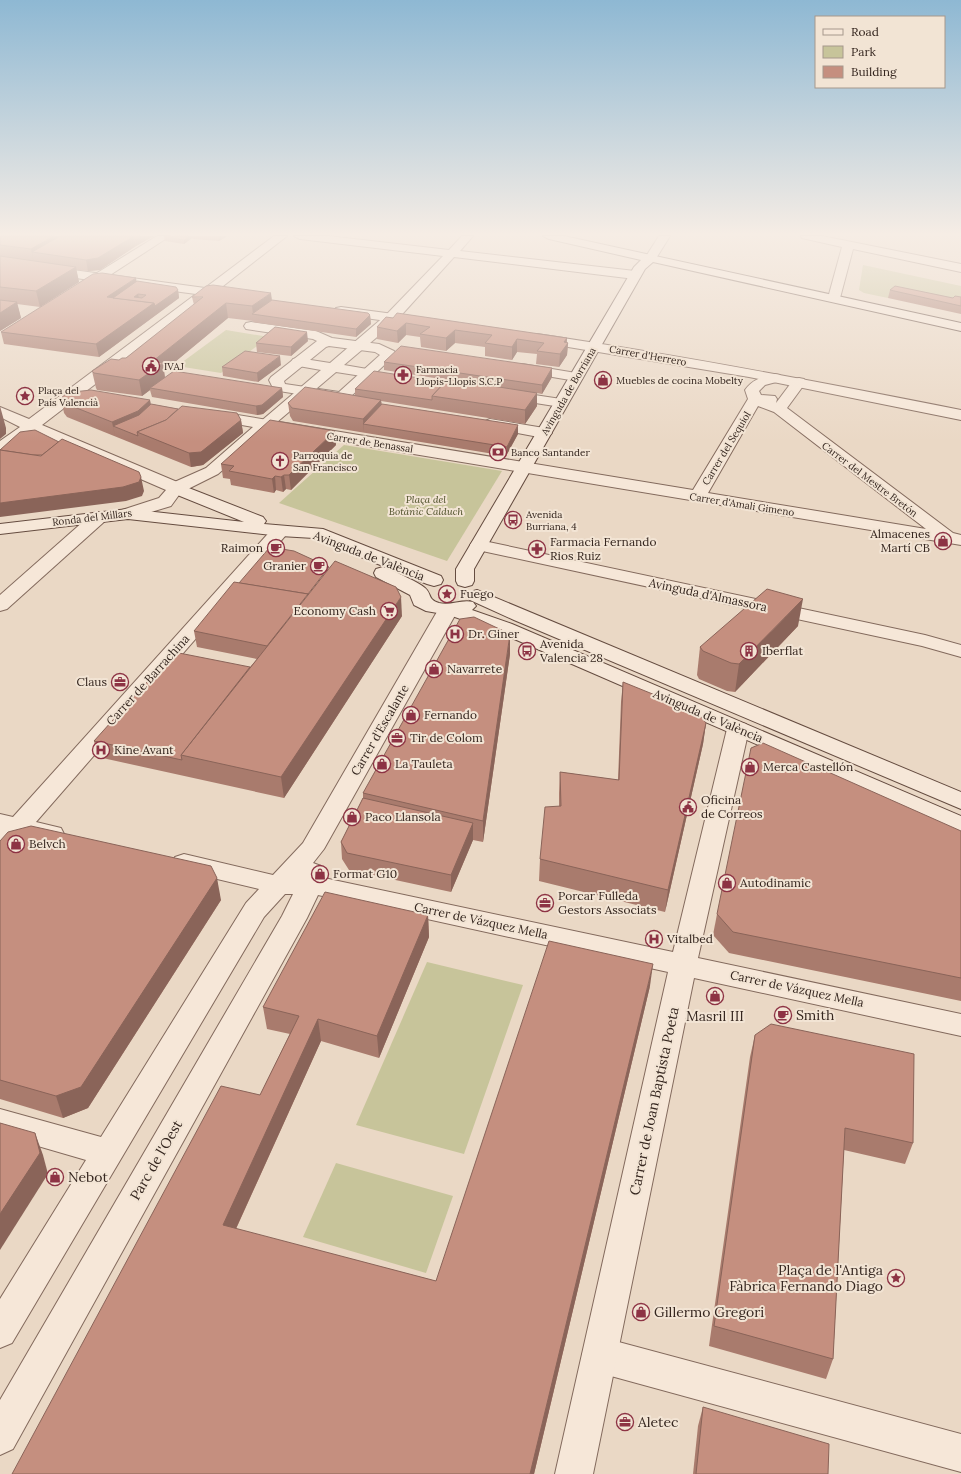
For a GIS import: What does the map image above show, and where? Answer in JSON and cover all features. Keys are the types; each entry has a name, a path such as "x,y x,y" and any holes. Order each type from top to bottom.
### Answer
{"street":[{"path":"0,449 189,305"},
{"path":"0,411 176,488 212,470 391,318 403,305"},
{"name":"Avinguda de Borriana","path":"458,581 618,305"},
{"path":"865,305 961,326"},
{"path":"329,309 430,323"},
{"path":"251,326 316,335 329,342"},
{"name":"Carrer d'Herrero","path":"524,336 594,346 799,382 961,415"},
{"path":"277,384 276,380 321,344 329,342 359,345 379,348 389,354 342,397"},
{"path":"284,360 384,376"},
{"path":"509,366 576,377"},
{"path":"775,378 760,382 752,390 755,399 783,404 799,382"},
{"path":"262,386 277,384 279,387 342,397 358,402"},
{"path":"73,393 96,396"},
{"path":"493,393 561,403"},
{"name":"Carrer del Sequiol","path":"697,497 755,399"},
{"name":"Carrer del Mestre Bretón","path":"783,404 954,539 961,548"},
{"name":"Carrer de Benassal","path":"196,413 524,467"},
{"path":"474,421 544,433"},
{"name":"Carrer d'Amali Gimeno","path":"524,467 954,539"},
{"name":"Ronda del Millars","path":"0,529 128,514 165,502 176,488"},
{"name":"Avinguda de València","path":"176,488 383,574 419,592 421,601 432,608 451,610 505,628 961,825"},
{"name":"Avinguda de València","path":"128,514 280,531 317,533 458,581 536,622 961,801"},
{"path":"0,605 99,517"},
{"name":"Carrer de Barrachina","path":"0,847 9,824 280,531"},
{"name":"Avinguda d'Almassora","path":"479,545 924,641 961,651"},
{"path":"419,592 424,585 458,581 469,605 451,610"},
{"name":"Carrer d'Escalante","path":"279,885 312,849 451,610"},
{"name":"Carrer de Joan Baptista Poeta","path":"574,1474 683,965 738,729"},
{"path":"9,824 77,840"},
{"name":"Carrer d'Escalante","path":"311,884 312,849"},
{"name":"Carrer de Vázquez Mella","path":"160,858 279,885 311,884 961,1025"},
{"name":"Parc de l'Oest","path":"0,1436 311,884"},
{"path":"0,1331 255,910 279,885"},
{"path":"0,1122 108,1153"},
{"path":"600,1355 961,1453"}],"green space":[{"path":"226,330 269,337 221,373 177,366"},
{"name":"Plaça del Botànic Calduch","path":"344,445 502,471 447,561 279,503"},
{"path":"427,962 523,985 464,1154 356,1125"},
{"path":"336,1163 453,1196 426,1273 303,1237"}],"building":[{"path":"0,305 13,305 0,313"},
{"path":"44,305 151,305 96,344 1,332"},
{"path":"193,305 224,305 153,361 163,363 139,380 94,373 92,371 111,359 119,360 126,358"},
{"path":"265,305 307,305 368,313 370,315 356,329 252,314"},
{"path":"397,313 567,338 564,342 568,343 560,354 537,351 544,343 517,339 512,347 485,343 492,335 455,330 446,338 420,334 430,327 406,323 397,331 377,327 386,317 393,318"},
{"path":"275,327 307,332 291,347 256,343"},
{"path":"401,346 552,368 542,385 384,362"},
{"path":"245,351 280,356 257,373 222,367"},
{"path":"174,371 282,388 262,405 256,406 150,388"},
{"path":"374,371 445,382 432,396 432,400 355,389"},
{"path":"448,379 537,393 525,410 432,396"},
{"path":"305,387 381,400 363,419 292,408 288,403"},
{"path":"91,390 150,400 138,411 112,422 64,403 61,399 64,395 73,392"},
{"path":"151,404 178,409 166,420 137,432 138,436 113,426 139,415"},
{"path":"382,404 518,425 507,447 363,424"},
{"path":"182,406 237,413 241,420 201,452 189,453 137,432 166,420"},
{"name":"Parroquia de San Francisco","path":"270,420 335,431 289,475 284,475 281,477 275,476 272,479 229,471 234,466 221,464"},
{"path":"35,430 59,442 42,455 0,450 20,432"},
{"path":"62,439 139,472 141,477 139,482 123,487 0,503 0,450 41,456"},
{"path":"270,547 294,551 329,567 308,594 239,583"},
{"path":"335,561 396,587 401,597 281,777 181,755"},
{"path":"234,582 308,594 267,646 194,631"},
{"path":"767,589 803,599 739,664 731,663 703,651 700,647"},
{"path":"474,617 510,634 483,821 363,793 460,619"},
{"path":"174,652 250,667 181,755 182,760 94,741"},
{"path":"623,682 697,712 706,723 668,890 540,859 545,807 561,806 560,772 619,780"},
{"path":"763,743 961,831 961,978 733,932 717,914 751,748"},
{"path":"363,798 473,823 451,875 347,853 341,842"},
{"path":"31,826 211,866 217,878 81,1087 56,1096 0,1080 0,841 8,832"},
{"path":"325,892 428,915 377,1036 318,1019 223,1225 436,1281 549,941 653,964 530,1474 12,1474 221,1086 260,1095 299,1016 263,1007"},
{"path":"771,1024 914,1054 913,1143 845,1128 833,1359 714,1326 755,1035"},
{"path":"0,1123 35,1133 40,1153 0,1214"},
{"path":"703,1407 829,1444 828,1474 696,1474"}],"place":[{"name":"IVAJ","path":"151,366"},
{"name":"Farmacia Llopis-Llopis S.C.P","path":"403,375"},
{"name":"Muebles de cocina Mobelty","path":"603,380"},
{"name":"Plaça del País Valencià","path":"25,396"},
{"name":"Banco Santander","path":"498,452"},
{"name":"Parroquia de San Francisco","path":"280,461"},
{"name":"Avenida Burriana, 4","path":"513,520"},
{"name":"Almacenes Martí CB","path":"943,541"},
{"name":"Raimon","path":"276,548"},
{"name":"Farmacia Fernando Rios Ruiz","path":"537,549"},
{"name":"Granier","path":"319,566"},
{"name":"Fuego","path":"447,594"},
{"name":"Economy Cash","path":"389,611"},
{"name":"Dr. Giner","path":"455,634"},
{"name":"Avenida Valencia 28","path":"527,651"},
{"name":"Iberflat","path":"749,651"},
{"name":"Navarrete","path":"434,669"},
{"name":"Claus","path":"120,682"},
{"name":"Fernando","path":"411,715"},
{"name":"Tir de Colom","path":"397,738"},
{"name":"Kine Avant","path":"101,750"},
{"name":"La Tauleta","path":"382,764"},
{"name":"Merca Castellón","path":"750,767"},
{"name":"Oficina de Correos","path":"688,807"},
{"name":"Paco Llansola","path":"352,817"},
{"name":"Belvch","path":"16,844"},
{"name":"Format G10","path":"320,874"},
{"name":"Autodinamic","path":"727,883"},
{"name":"Porcar Fulleda Gestors Associats","path":"545,903"},
{"name":"Vitalbed","path":"654,939"},
{"name":"Masril III","path":"715,996"},
{"name":"Smith","path":"783,1015"},
{"name":"Nebot","path":"55,1177"},
{"name":"Plaça de l'Antiga Fàbrica Fernando Diago","path":"896,1278"},
{"name":"Gillermo Gregori","path":"641,1312"},
{"name":"Aletec","path":"625,1422"}]}
